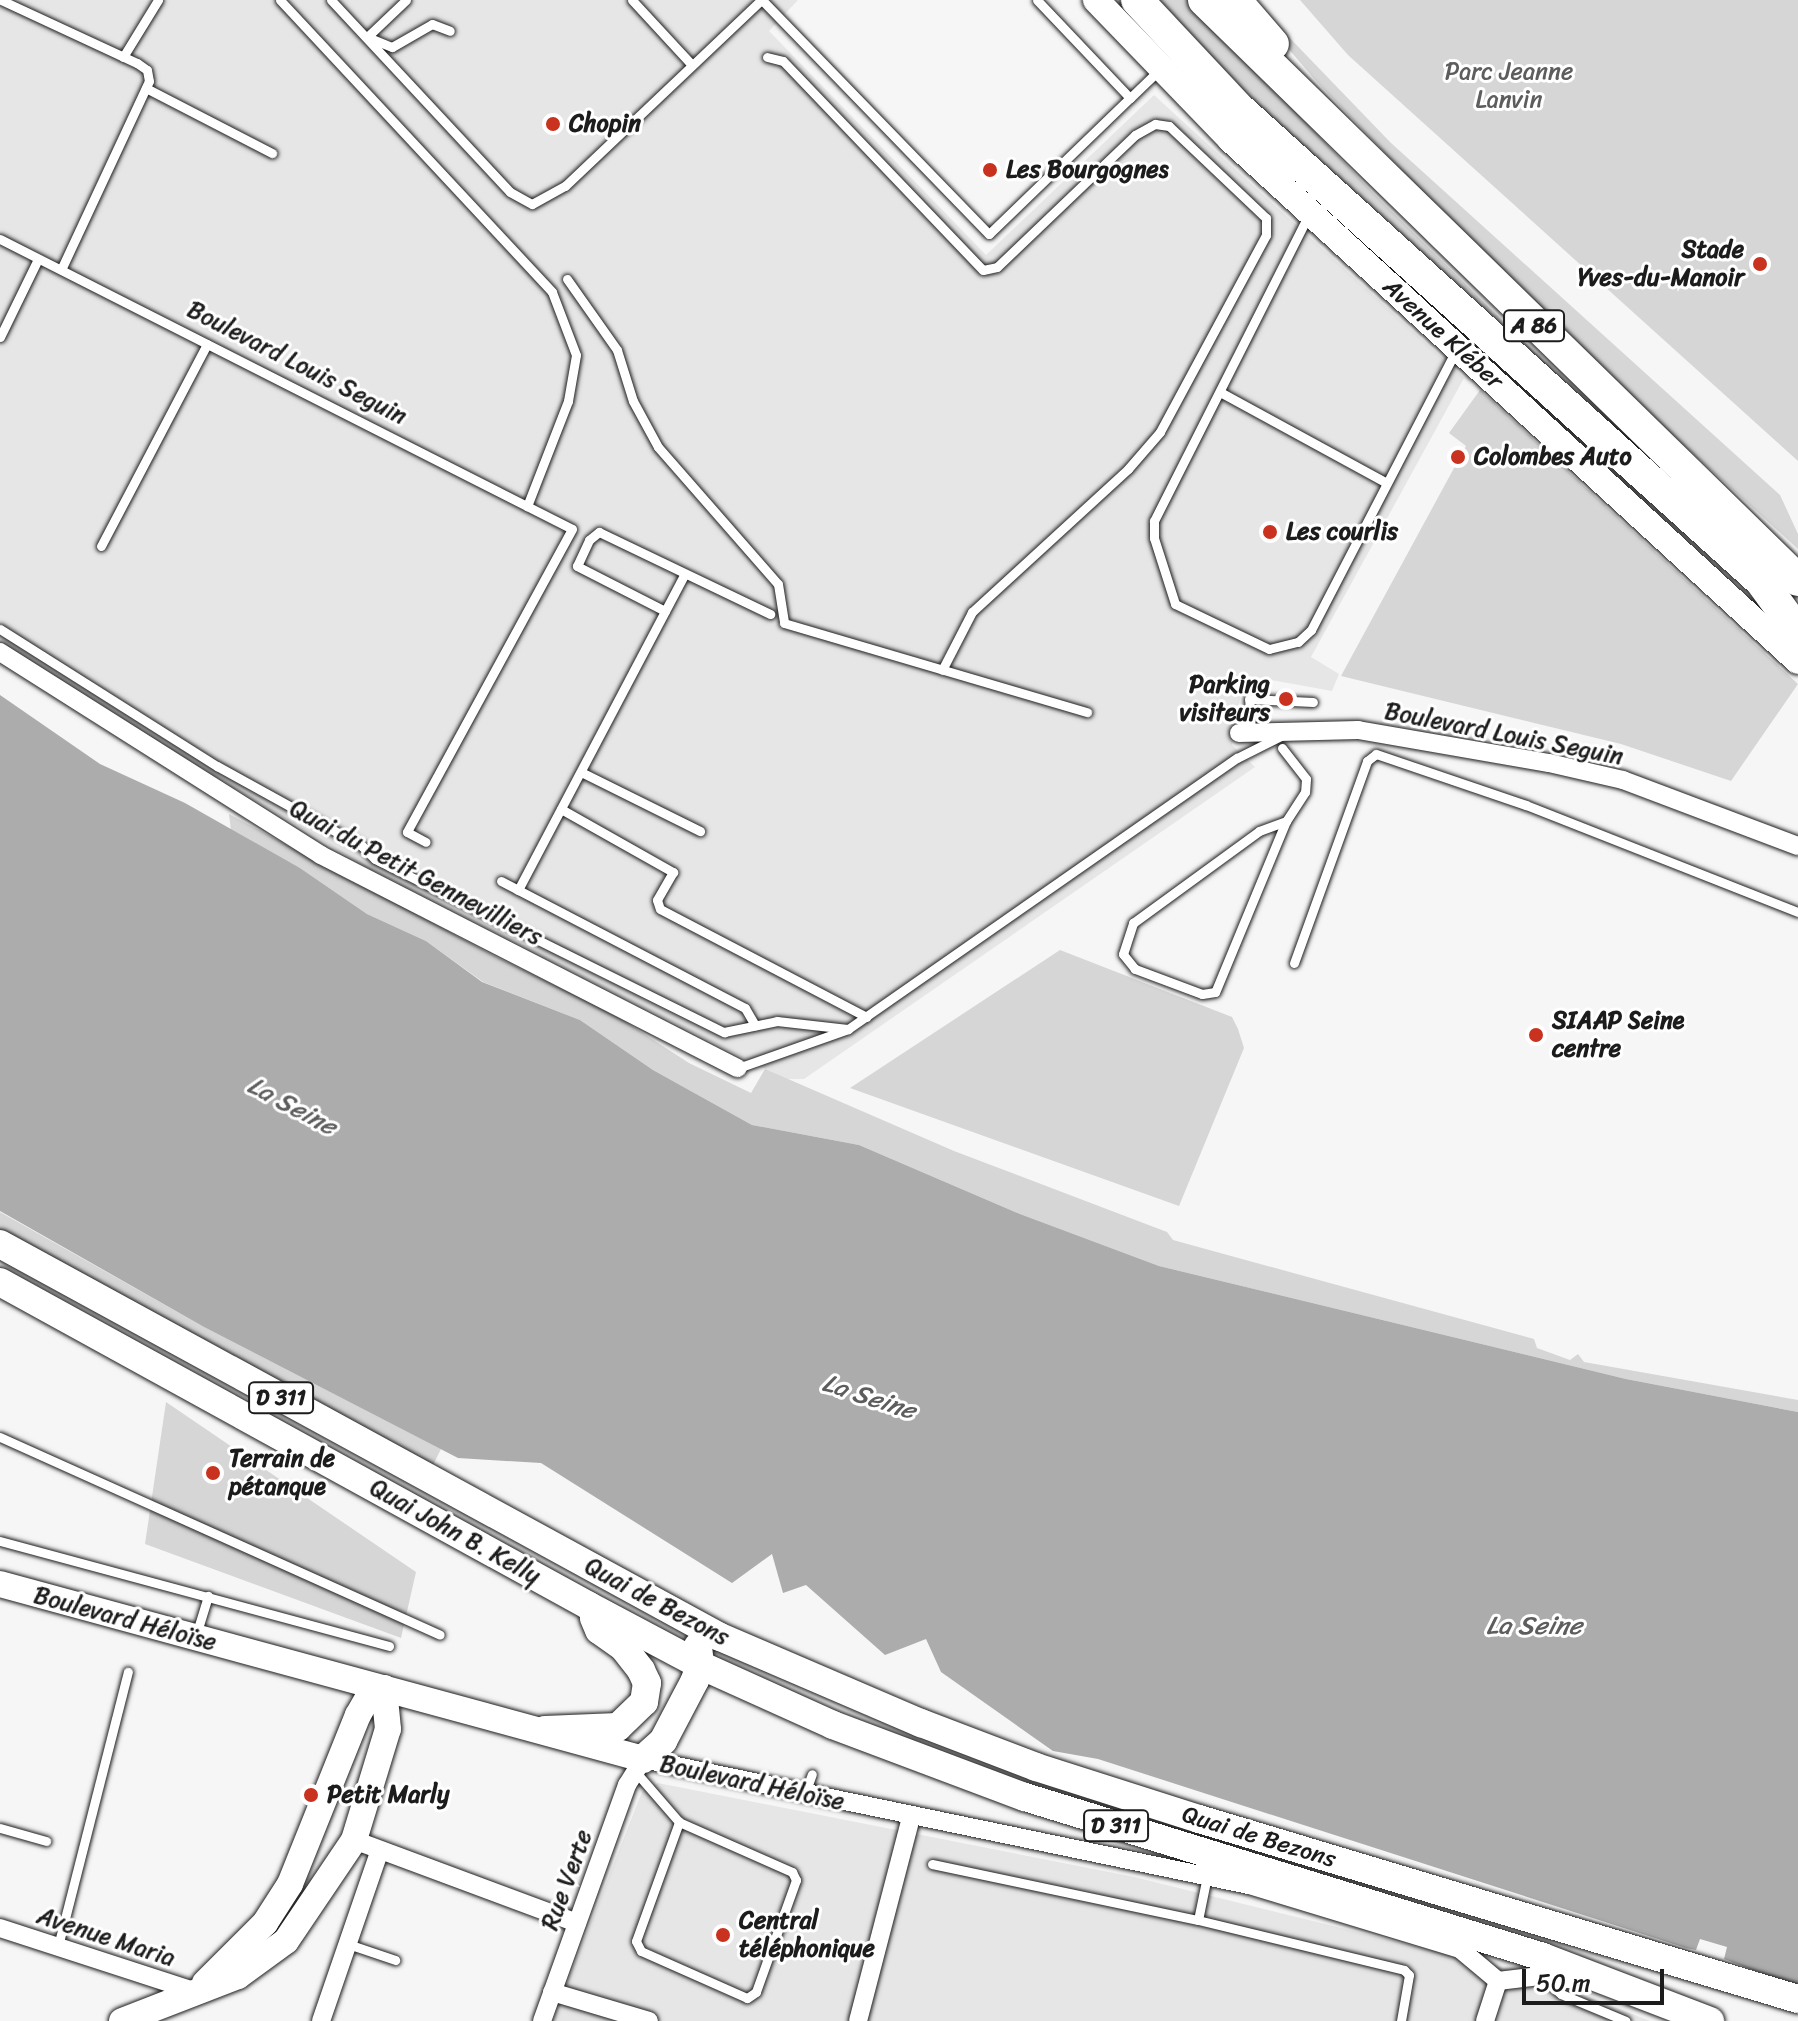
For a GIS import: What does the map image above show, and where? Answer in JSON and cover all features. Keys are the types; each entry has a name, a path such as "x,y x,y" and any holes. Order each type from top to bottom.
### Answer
{"highway":[{"name":"A 86","path":"1137,0 1237,107 1761,581 1798,608"},
{"name":"A 86","path":"1204,0 1276,75 1797,578"},
{"path":"1235,0 1275,47 1276,75"},
{"path":"1761,581 1798,632"}],"main road":[{"name":"Avenue Kléber","path":"1096,0 1160,69 1310,213 1798,661"},
{"name":"Quai John B. Kelly","path":"0,1244 562,1552"},
{"name":"Quai John B. Kelly","path":"0,1282 700,1665"},
{"name":"Quai de Bezons","path":"562,1552 742,1646 1036,1767 1798,1999"},
{"name":"Boulevard Héloïse","path":"0,1584 545,1730 639,1764"},
{"path":"545,1730 618,1727 644,1702 647,1683 641,1670 623,1647 599,1630 589,1606"},
{"path":"639,1764 663,1741 700,1665 696,1636 685,1618"},
{"path":"700,1665 742,1646"},
{"name":"Quai de Bezons","path":"700,1665 833,1725 1025,1797 1519,1949 1710,2021"},
{"path":"122,2021 197,1992 238,1976 286,1941 354,1840 388,1729 384,1688 368,1698 358,1715 336,1780 290,1884 274,1910 197,1992"},
{"path":"336,1780 338,1816 354,1840"}],"street":[{"name":"Quai du Petit Gennevilliers","path":"0,652 321,855 738,1068"},
{"name":"Boulevard Louis Seguin","path":"1245,733 1287,739 1358,730 1549,763 1623,780 1798,846"},
{"name":"Boulevard Héloïse","path":"639,1764 1207,1876 1460,1949 1498,1981"},
{"name":"Rue Verte","path":"542,2021 639,1764"},
{"path":"858,2021 911,1817"},
{"path":"354,1840 379,1853 577,1923"},
{"path":"321,2021 379,1853"},
{"name":"Avenue Maria","path":"0,1928 197,1992"},
{"path":"1485,2021 1498,1981 1540,1976 1602,1980"},
{"path":"552,1992 616,2016 649,2021"}],"lane":[{"path":"1,0 147,70 146,88 61,270"},
{"path":"123,57 158,0"},
{"path":"280,0 541,275 552,292 576,355 568,401 527,506"},
{"path":"331,0 510,192 532,204 565,186 762,0 989,234 1160,69"},
{"path":"367,37 406,0"},
{"path":"632,0 692,65"},
{"path":"1037,0 1130,98"},
{"path":"367,37 392,47 432,24 450,31"},
{"path":"767,57 783,61 983,270 997,267 1135,135 1155,124 1169,126 1266,218 1266,235 1160,432 972,612 942,670"},
{"path":"146,88 272,153"},
{"path":"1310,213 1154,521 1154,538 1175,604 1269,649 1291,646 1311,630 1457,347"},
{"name":"Boulevard Louis Seguin","path":"0,239 572,529 407,832 426,842"},
{"path":"0,337 3,323 38,259"},
{"path":"567,279 617,350 633,401 658,447 778,584 784,623 1087,712"},
{"path":"101,546 207,344"},
{"path":"1220,392 1387,483"},
{"path":"665,611 577,566 589,540 599,532 770,614"},
{"path":"518,890 684,575"},
{"path":"0,629 217,766 429,888 724,1032 792,1021 824,1031 848,1029"},
{"path":"1245,733 1249,699 1313,702"},
{"path":"738,1068 848,1029 1237,758 1287,739 1306,779 1305,792 1286,821 1215,992 1202,994 1135,969 1123,954 1133,923 1259,831 1286,821"},
{"path":"1294,963 1367,761 1376,754 1526,805 1798,912"},
{"path":"581,772 700,831"},
{"path":"561,809 673,872 657,900 660,909 867,1017"},
{"path":"501,881 745,1008 755,1025"},
{"path":"0,1437 440,1635"},
{"path":"0,1541 389,1646"},
{"path":"195,1638 208,1596"},
{"path":"58,1946 128,1672"},
{"path":"639,1764 679,1822 792,1872 796,1880 756,1992 747,1998 641,1951 636,1941 679,1822"},
{"path":"804,1796 812,1774"},
{"path":"0,1828 46,1841"},
{"path":"932,1864 1198,1920 1404,1970 1409,1975 1401,2021"},
{"path":"1198,1920 1207,1876"},
{"path":"348,1944 395,1960"},
{"path":"1540,1976 1561,1994 1626,2021"}],"shaded area":[{"path":"0,0 798,0 769,31 986,255 1154,95 1464,378 1311,657 1339,674 1332,691 1244,675 1232,745 1255,767 804,1079 785,1079 359,863 0,646"},
{"path":"658,1783 1134,1877 1532,1975 1650,2021 552,2021 642,1792"}],"green space":[{"path":"1152,0 1190,0 1374,194 1609,425 1207,62"},
{"path":"1247,0 1253,0 1391,143 1780,495 1798,534 1798,549 1645,410 1415,184 1315,80"},
{"name":"Parc Jeanne Lanvin","path":"1300,0 1798,0 1798,461 1348,55"},
{"path":"1480,390 1798,684 1731,781 1621,744 1341,676 1466,446 1449,433"},
{"path":"229,814 496,957 615,1015 689,1063 751,1093 765,1069 954,1151 1167,1232 1173,1240 1534,1339 1537,1348 1570,1360 1578,1354 1584,1362 1798,1400 1798,1412 1626,1379 1159,1266 1020,1214 859,1145 752,1125 653,1070 580,1020 483,982 426,941 367,914 300,868 231,831"},
{"path":"1060,950 1232,1017 1238,1029 1244,1048 1179,1206 850,1088"},
{"path":"0,1212 204,1327 441,1449 431,1469 0,1231"},
{"name":"Terrain de pétanque","path":"166,1402 416,1572 401,1638 145,1544"}],"water":[{"name":"La Seine","path":"0,695 100,764 185,803 300,868 367,914 426,941 482,982 580,1020 653,1070 752,1125 859,1145 1020,1214 1159,1266 1626,1379 1798,1412 1798,1987 1724,1959 1727,1947 1700,1939 1696,1950 1686,1948 1098,1759 1053,1751 941,1672 926,1639 885,1655 806,1585 783,1593 772,1554 732,1583 541,1463 458,1458 204,1327 0,1211"}],"place":[{"name":"Chopin","path":"553,124"},
{"name":"Les Bourgognes","path":"990,170"},
{"name":"Stade Yves-du-Manoir","path":"1760,264"},
{"name":"Colombes Auto","path":"1458,457"},
{"name":"Les courlis","path":"1270,532"},
{"name":"Parking visiteurs","path":"1286,699"},
{"name":"SIAAP Seine centre","path":"1536,1035"},
{"name":"Terrain de pétanque","path":"213,1473"},
{"name":"Petit Marly","path":"311,1795"},
{"name":"Central téléphonique","path":"723,1935"}]}
